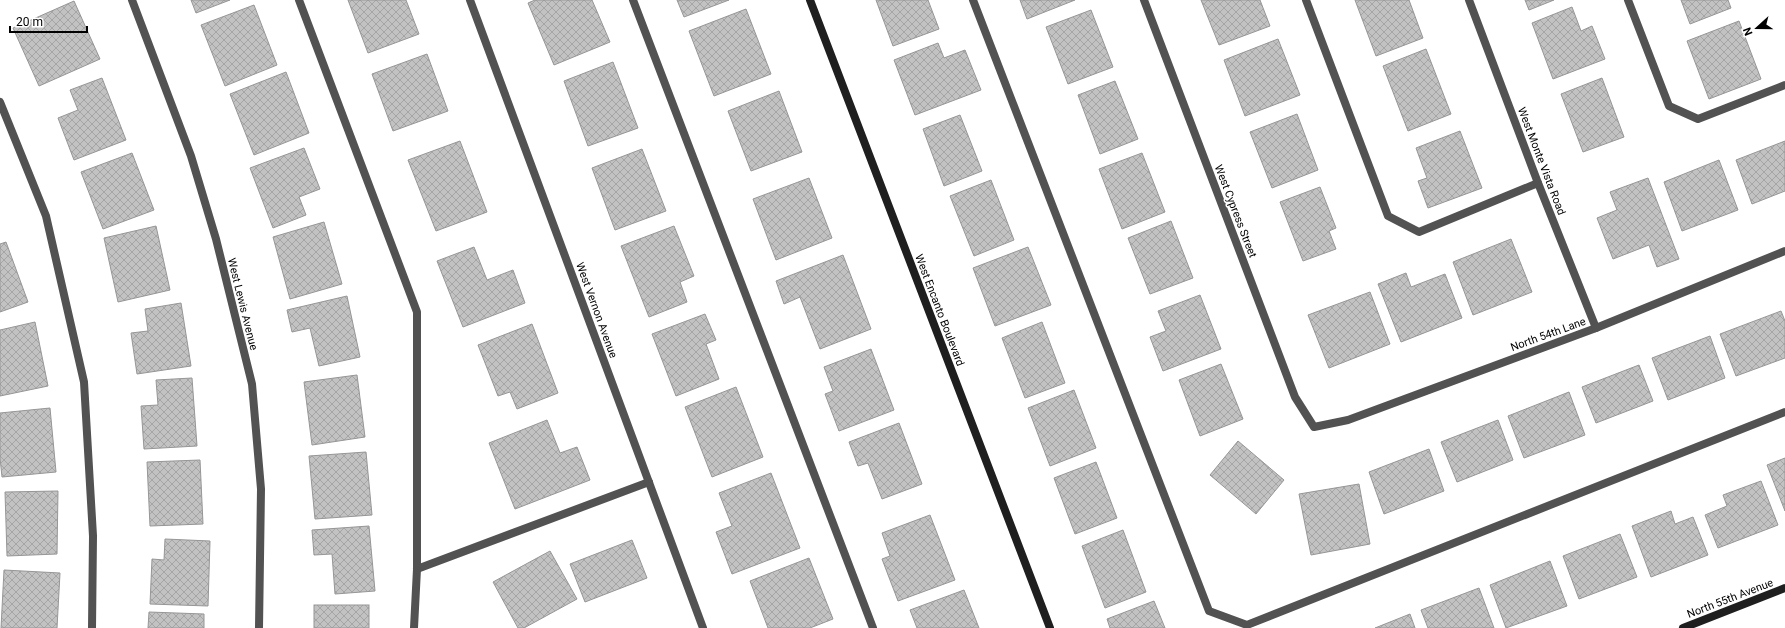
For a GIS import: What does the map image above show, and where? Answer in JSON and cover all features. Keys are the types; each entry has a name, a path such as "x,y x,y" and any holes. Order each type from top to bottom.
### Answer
{"street":[{"name":"West Lewis Avenue","path":"132,0 191,156 216,239 252,384 261,489 259,628"},
{"path":"299,0 417,312 417,569 414,628"},
{"name":"West Vernon Avenue","path":"470,0 703,628"},
{"path":"633,0 873,628"},
{"name":"West Encanto Boulevard","path":"810,0 1050,628"},
{"path":"972,0 1209,611 1246,625 1785,412"},
{"name":"West Cypress Street","path":"1144,0 1295,397 1314,427"},
{"path":"1306,0 1388,216 1419,232 1538,184"},
{"name":"West Monte Vista Road","path":"1469,0 1538,184 1596,328"},
{"path":"1628,0 1669,106 1698,119 1785,85"},
{"path":"0,102 46,216 84,382 93,536 92,628"},
{"name":"North 54th Lane","path":"1314,427 1348,420 1596,328 1785,251"},
{"path":"417,569 649,482"},
{"name":"North 55th Avenue","path":"1683,628 1785,588"}],"building":[{"path":"191,0 230,0 196,13"},
{"path":"348,0 406,0 419,34 368,53"},
{"path":"535,0 592,0 610,42 554,65 528,3"},
{"path":"677,0 729,0 684,17"},
{"path":"876,0 928,0 939,29 893,46"},
{"path":"1020,0 1075,0 1027,19"},
{"path":"1201,0 1260,0 1270,26 1219,45"},
{"path":"1355,0 1409,0 1423,38 1376,56"},
{"path":"1525,0 1554,0 1529,10"},
{"path":"1681,0 1728,0 1731,8 1690,24"},
{"path":"74,1 100,59 39,86 13,28"},
{"path":"254,5 277,65 225,86 201,25"},
{"path":"1572,7 1581,31 1592,26 1605,59 1553,79 1532,23"},
{"path":"746,9 771,74 714,96 689,31"},
{"path":"1091,10 1113,67 1068,84 1046,27"},
{"path":"1739,21 1761,79 1709,99 1687,41"},
{"path":"1278,39 1300,95 1245,116 1224,60"},
{"path":"938,43 944,58 965,50 981,90 915,115 894,60"},
{"path":"1426,49 1451,114 1408,131 1383,66"},
{"path":"427,54 448,111 393,131 372,74"},
{"path":"613,62 638,128 588,146 564,81"},
{"path":"286,72 309,133 254,155 230,94"},
{"path":"102,78 126,140 74,160 58,118 78,110 70,90"},
{"path":"1602,78 1624,137 1583,152 1561,94"},
{"path":"1115,81 1138,139 1100,154 1078,95"},
{"path":"779,91 802,152 751,171 728,111"},
{"path":"1297,114 1318,170 1272,188 1250,132"},
{"path":"960,115 982,171 944,186 923,129"},
{"path":"1460,131 1482,188 1428,208 1418,181 1427,178 1416,148"},
{"path":"460,141 487,212 436,231 408,160"},
{"path":"1785,141 1785,191 1752,204 1736,160"},
{"path":"304,148 320,189 299,197 306,215 273,228 250,168"},
{"path":"642,149 666,211 615,230 592,168"},
{"path":"132,153 154,210 103,229 81,172"},
{"path":"1142,153 1165,212 1122,229 1099,169"},
{"path":"1719,160 1738,210 1682,231 1664,182"},
{"path":"809,178 832,238 776,260 753,199"},
{"path":"1648,178 1679,259 1657,267 1649,245 1613,259 1597,218 1617,210 1610,192"},
{"path":"991,180 1014,240 974,256 950,196"},
{"path":"1320,187 1336,228 1329,231 1336,249 1303,261 1280,202"},
{"path":"1171,221 1193,278 1150,294 1128,238"},
{"path":"324,222 342,284 290,299 273,237"},
{"path":"156,226 170,290 118,302 104,238"},
{"path":"674,226 694,276 680,282 687,302 649,317 621,246"},
{"path":"1511,239 1532,292 1473,315 1453,262"},
{"path":"6,242 28,302 0,312 0,244"},
{"path":"474,247 487,280 513,270 525,303 463,327 437,261"},
{"path":"1028,247 1051,305 995,326 973,268"},
{"path":"843,255 871,329 820,349 800,297 784,304 776,281"},
{"path":"1406,273 1411,287 1445,274 1462,318 1401,342 1378,284"},
{"path":"1370,292 1390,344 1329,368 1308,315"},
{"path":"1200,295 1221,349 1163,371 1150,337 1166,331 1158,311"},
{"path":"347,296 360,357 319,366 310,328 292,332 287,310"},
{"path":"181,303 191,366 137,374 131,333 148,331 145,309"},
{"path":"1781,311 1785,321 1785,358 1736,376 1720,334"},
{"path":"705,314 716,340 706,344 719,379 676,396 652,334"},
{"path":"35,322 48,386 0,396 0,330"},
{"path":"1042,322 1065,383 1025,398 1002,338"},
{"path":"532,324 558,393 517,409 510,392 498,396 478,345"},
{"path":"1710,336 1725,378 1668,400 1652,358"},
{"path":"871,349 894,410 839,431 825,394 833,391 824,367"},
{"path":"1221,364 1243,419 1200,436 1179,380"},
{"path":"1639,365 1653,401 1596,423 1582,387"},
{"path":"357,375 365,437 312,445 304,382"},
{"path":"192,378 197,446 144,449 141,406 158,405 156,380"},
{"path":"736,387 763,457 712,477 685,407"},
{"path":"1074,390 1096,448 1050,466 1028,408"},
{"path":"1569,392 1585,435 1524,458 1508,416"},
{"path":"50,408 56,472 2,477 0,458 0,413"},
{"path":"547,420 560,453 577,447 590,480 515,509 489,443"},
{"path":"1498,420 1513,460 1457,482 1441,442"},
{"path":"899,423 922,484 882,499 868,463 858,466 849,442"},
{"path":"1238,441 1284,480 1256,514 1210,475"},
{"path":"1429,449 1444,491 1384,514 1369,472"},
{"path":"366,452 372,515 315,519 309,456"},
{"path":"1785,458 1785,511 1767,465"},
{"path":"200,460 203,524 150,526 147,462"},
{"path":"1096,462 1117,518 1075,534 1054,478"},
{"path":"771,473 800,548 732,574 716,532 732,526 719,493"},
{"path":"1761,481 1778,525 1718,548 1705,515 1727,506 1723,495"},
{"path":"1359,484 1370,544 1311,555 1299,494"},
{"path":"58,491 57,554 7,556 5,492"},
{"path":"1671,511 1675,524 1693,517 1708,555 1651,577 1632,526"},
{"path":"930,515 955,580 898,601 882,559 890,556 882,533"},
{"path":"369,526 375,591 335,594 332,554 314,555 312,530"},
{"path":"1123,530 1146,592 1105,608 1082,546"},
{"path":"1620,534 1637,577 1579,599 1563,556"},
{"path":"165,539 210,541 208,606 150,604 152,559 164,560"},
{"path":"632,540 647,578 585,602 570,564"},
{"path":"550,551 577,599 524,628 518,628 493,582"},
{"path":"809,558 833,619 810,628 768,628 750,581"},
{"path":"1550,561 1567,606 1506,628 1490,585"},
{"path":"4,570 60,573 57,628 1,628"},
{"path":"1479,588 1494,628 1428,628 1421,610"},
{"path":"964,590 979,628 917,628 910,610"},
{"path":"1154,601 1165,628 1110,628 1107,619"},
{"path":"314,605 369,605 369,628 314,628"},
{"path":"149,612 204,614 204,628 148,628"},
{"path":"1410,614 1415,628 1375,628"}]}
